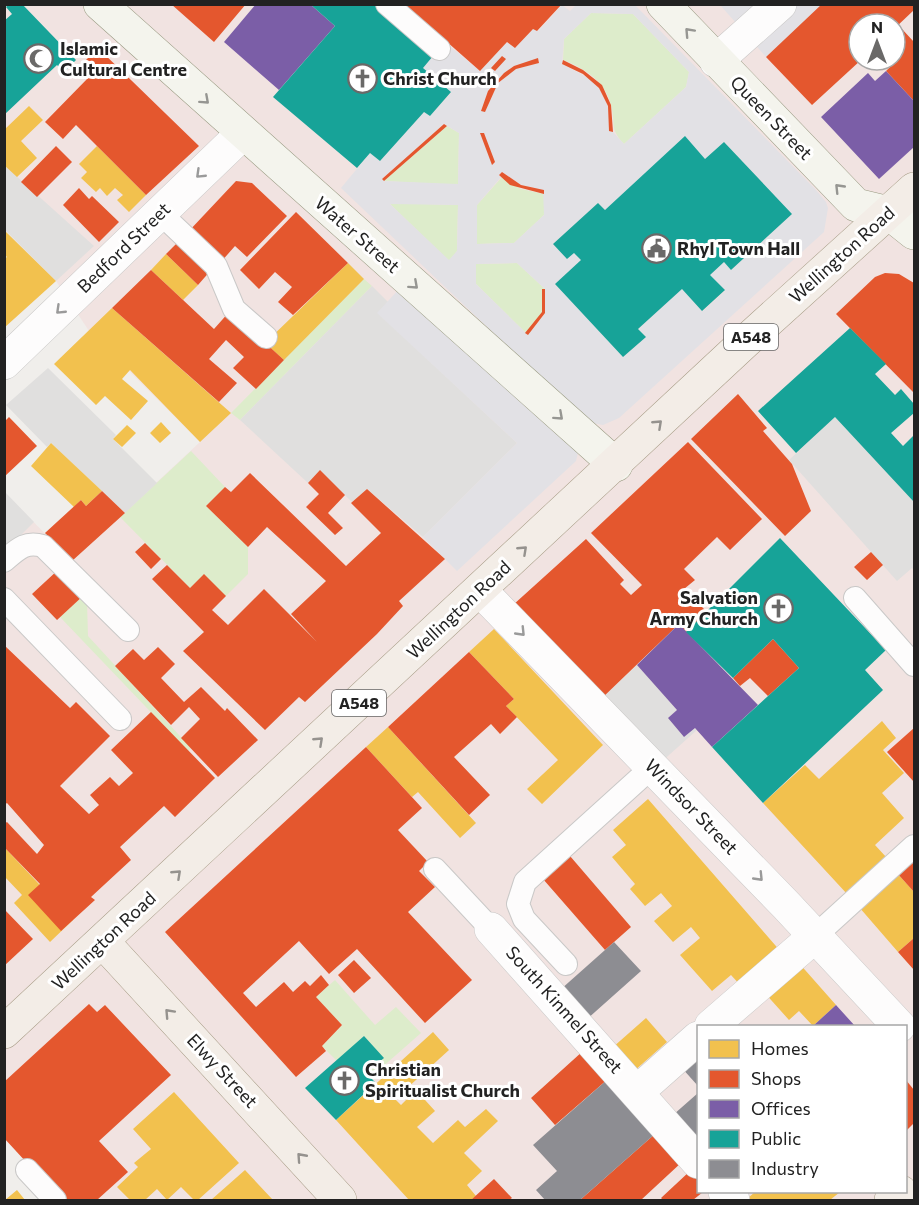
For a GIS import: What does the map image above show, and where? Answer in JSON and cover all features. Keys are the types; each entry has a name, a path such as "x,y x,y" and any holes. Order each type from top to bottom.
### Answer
{"main road":[{"name":"Wellington Road","path":"4,1032 104,942 772,318 915,189"},
{"name":"Elwy Street","path":"104,942 340,1200"}],"street":[{"name":"Water Street","path":"100,4 242,134 615,465"},
{"name":"Queen Street","path":"663,4 856,205 890,213"},
{"path":"716,61 780,4"},
{"name":"Bedford Street","path":"4,363 242,134"},
{"path":"890,213 915,233"},
{"name":"Windsor Street","path":"480,590 898,1025"},
{"name":"South Kinmel Street","path":"491,928 697,1160"},
{"path":"712,1025 815,936"},
{"path":"637,1092 697,1040"}],"lane":[{"path":"387,4 439,49"},
{"path":"160,213 216,266 234,309 266,337"},
{"path":"4,561 21,546 32,543 43,546 128,630"},
{"path":"855,598 915,666"},
{"path":"4,599 120,719"},
{"path":"567,964 524,919 518,904 525,882 652,767"},
{"path":"815,936 915,846"},
{"path":"435,869 491,928"},
{"path":"27,1170 55,1200"}],"shaded area":[{"path":"733,4 822,5 766,57 721,6"},
{"path":"5,5 914,5 914,1200 61,1200 5,1138 4,492 72,561 200,442 89,331 56,281 5,230"},
{"path":"562,5 570,11 576,5 635,5 816,190 828,208 824,232 619,418 603,425 587,422 341,188 370,153 380,161 424,112 430,116 451,93 423,68 445,42 480,71 507,42 515,48 533,29 538,31","holes":["591,13 633,14 689,72 686,87 624,144 613,132 608,106 599,88 592,80 562,64 564,39","538,59 539,63 516,69 498,83 485,111 481,111 488,91 504,73 514,66","444,124 459,133 458,184 384,181 382,179","685,137 705,159 724,142 792,214 732,269 724,262 710,275 725,291 703,311 682,289 638,329 646,337 623,357 555,284 581,260 574,253 567,259 553,244 598,203 605,210","502,172 521,185 543,190 544,215 514,243 477,244 477,205 501,177 499,175","390,204 458,205 457,251 449,260","517,263 545,289 545,313 528,335 476,284 476,264"]},
{"path":"4,165 94,246 56,281 5,230"},
{"path":"372,286 388,302 378,313 517,443 423,537 367,489 352,502 320,471 308,483 240,420"},
{"path":"400,288 579,448 576,461 457,571 423,537 517,443 377,313"},
{"path":"48,368 116,435 113,439 157,483 125,513 51,443 47,447 6,405"},
{"path":"835,417 914,502 914,570 912,568 897,581 789,460"},
{"path":"5,492 34,522 5,551"},
{"path":"637,665 677,710 668,718 684,737 695,728 697,730 659,764 600,700"}],"green space":[{"path":"591,13 633,14 689,72 686,87 624,144 615,130 611,105 599,82 586,71 563,60 564,39"},
{"path":"447,126 459,133 458,185 384,181"},
{"path":"502,177 521,189 544,194 544,215 514,243 477,244 477,205"},
{"path":"389,203 458,205 457,251 449,261"},
{"path":"517,263 545,289 545,313 528,335 476,284 476,264"},
{"path":"364,279 372,286 240,420 231,413"},
{"path":"191,451 225,487 206,506 248,547 248,574 226,596 190,588 120,517"},
{"path":"84,595 87,602 88,636 191,748 188,751 60,617"},
{"path":"335,980 375,1025 396,1007 421,1033 371,1077 366,1073 383,1058 364,1036 337,1061 322,1046 342,1025 316,997"}],"building: Homes":[{"path":"29,106 43,120 21,141 37,158 17,177 4,165 4,130"},
{"path":"97,146 146,195 129,212 117,200 123,195 115,188 107,196 100,188 96,192 81,178 87,172 79,164"},
{"path":"4,230 56,281 4,328 4,259 7,257 4,254"},
{"path":"166,254 198,285 183,300 151,270"},
{"path":"348,263 364,279 284,360 265,343"},
{"path":"112,308 231,413 200,442 130,370 122,379 148,401 131,420 105,396 96,405 54,364"},
{"path":"161,422 171,433 160,443 150,433"},
{"path":"127,425 136,433 122,447 113,439"},
{"path":"51,443 102,491 86,506 81,500 74,507 31,466"},
{"path":"494,629 603,745 542,804 527,789 558,760 506,706 514,699 469,652"},
{"path":"882,721 896,738 883,750 904,773 882,793 904,818 875,845 887,858 848,895 763,803 805,765 819,779"},
{"path":"388,727 476,823 460,838 418,792 412,797 366,747"},
{"path":"648,799 782,953 742,987 731,975 712,991 680,955 700,938 691,927 673,942 654,921 672,906 661,893 645,906 630,889 635,884 612,857 626,845 613,830"},
{"path":"4,847 73,920 50,942 14,903 22,895 4,876"},
{"path":"897,873 914,892 914,938 898,952 859,907"},
{"path":"798,962 836,1005 812,1025 799,1011 789,1020 763,991"},
{"path":"646,1018 667,1042 633,1072 612,1048"},
{"path":"433,1032 449,1050 395,1099 401,1105 416,1090 435,1111 417,1127 433,1143 458,1120 465,1127 486,1109 498,1121 464,1153 482,1171 467,1185 476,1196 471,1200 409,1200 336,1120"},
{"path":"174,1092 239,1163 198,1200 194,1200 181,1187 167,1200 157,1189 145,1200 130,1200 117,1187 138,1167 134,1163 151,1149 133,1129"},
{"path":"245,1170 273,1200 211,1200"},
{"path":"17,1190 25,1200 5,1200"},
{"path":"754,1193 839,1193 830,1200 751,1200 748,1198"}],"building: Shops":[{"path":"171,4 246,4 214,42"},
{"path":"404,4 562,4 537,31 533,29 515,48 507,42 480,71"},
{"path":"822,4 914,4 914,10 907,17 907,12 847,12 848,72 812,105 766,57"},
{"path":"907,34 914,42 914,101 887,72 907,72"},
{"path":"98,48 199,146 146,195 76,125 63,139 45,122 88,78 78,68"},
{"path":"502,56 506,59 495,71 491,68"},
{"path":"538,58 539,63 516,69 498,83 485,112 481,111 488,91 504,73 514,66"},
{"path":"563,60 583,70 602,85 611,105 613,132 609,131 608,106 599,88 583,74 562,64"},
{"path":"444,124 447,126 384,181 382,179"},
{"path":"480,133 484,133 495,162 492,165"},
{"path":"56,146 72,162 37,197 21,182"},
{"path":"502,172 521,185 544,190 544,194 510,185 499,175"},
{"path":"236,181 252,183 287,216 247,257 235,246 220,263 188,232"},
{"path":"79,188 89,199 92,196 119,222 99,242 63,205"},
{"path":"296,212 348,263 293,315 278,302 292,287 275,272 259,289 240,270"},
{"path":"181,239 212,269 198,285 166,254"},
{"path":"151,270 214,329 230,311 284,360 256,389 233,368 244,357 226,340 209,359 237,383 219,402 112,308"},
{"path":"885,273 899,274 914,283 914,393 836,314 875,277"},
{"path":"542,289 545,289 545,313 528,335 525,333 542,312"},
{"path":"738,394 767,428 763,431 792,464 811,511 785,536 691,439"},
{"path":"9,417 37,446 4,477 4,422"},
{"path":"688,442 762,519 730,550 717,537 684,569 695,580 684,589 707,612 686,632 679,624 600,700 513,605 586,539 624,580 620,584 631,595 642,585 591,533"},
{"path":"320,470 345,495 328,513 343,528 335,535 306,507 319,494 308,483"},
{"path":"250,473 346,566 381,533 351,503 367,489 445,559 399,601 403,606 377,634 305,702 299,697 265,730 183,651 204,632 152,579 167,565 190,588 204,574 226,596 212,610 228,625 264,589 317,642 291,614 326,581 267,527 248,547 206,506 225,487 231,492"},
{"path":"102,491 125,513 72,561 45,533 81,500 86,506"},
{"path":"145,543 161,559 151,569 135,552"},
{"path":"871,552 883,565 867,580 854,567"},
{"path":"59,569 84,595 57,620 32,594"},
{"path":"773,639 799,668 768,696 750,678 740,686 733,678"},
{"path":"4,645 70,708 76,702 110,736 60,786 89,814 99,805 90,795 110,777 119,786 133,773 111,750 151,712 215,778 175,817 164,806 120,847 131,860 91,897 95,900 61,931 28,895 40,884 4,847 4,824 7,822 37,854 44,845 7,803 4,805"},
{"path":"158,647 175,664 161,678 184,702 201,687 225,711 227,708 258,740 218,777 181,738 200,719 189,707 171,725 115,666 133,649 144,660"},
{"path":"469,652 514,699 506,706 517,717 500,734 491,724 454,757 490,795 469,815 388,727"},
{"path":"914,728 914,782 887,752"},
{"path":"366,747 422,808 398,830 428,862 419,871 435,887 408,912 472,980 425,1023 357,949 329,974 299,941 243,993 256,1007 284,982 293,992 305,981 310,986 321,975 329,985 316,997 342,1025 322,1046 326,1051 296,1077 165,932"},
{"path":"570,856 631,927 605,950 543,879"},
{"path":"914,858 914,892 897,873"},
{"path":"4,909 33,939 4,966"},
{"path":"914,938 914,970 898,952"},
{"path":"354,960 371,978 354,993 338,975"},
{"path":"89,1004 97,1012 105,1005 171,1075 99,1141 128,1172 97,1200 61,1200 4,1138 4,1082"},
{"path":"583,1051 608,1079 555,1125 531,1098"},
{"path":"907,1081 914,1090 914,1123 907,1130"},
{"path":"656,1133 682,1162 641,1200 580,1200"},
{"path":"690,1171 697,1179 697,1193 702,1193 693,1200 663,1200 661,1198"},
{"path":"494,1179 512,1198 509,1200 471,1200"}],"building: Offices":[{"path":"256,4 310,4 335,26 279,90 224,42"},
{"path":"887,72 914,101 914,147 879,179 821,117 868,73 875,81"},
{"path":"679,624 758,705 712,747 695,728 684,737 668,718 677,710 637,665"},
{"path":"836,1005 854,1025 814,1025"}],"building: Public":[{"name":"Islamic Cultural Centre","path":"9,4 22,4 76,60 64,72 57,65 4,115 4,21 12,14 6,7"},
{"name":"Christ Church","path":"310,4 376,4 433,56 423,68 451,92 430,116 424,112 380,161 370,153 357,168 273,97 335,26"},
{"name":"Rhyl Town Hall","path":"685,136 705,159 724,142 792,214 731,270 724,262 710,275 725,290 702,311 682,289 638,329 646,337 623,357 555,284 581,260 574,253 567,259 553,244 598,203 605,210"},
{"path":"850,328 886,364 875,374 895,395 901,389 914,404 914,413 891,433 903,446 914,435 914,502 835,417 796,453 758,411"},
{"path":"780,538 886,650 865,670 883,690 763,803 712,747 799,668 773,639 733,678 686,632"},
{"name":"Christian Spiritualist Church","path":"364,1036 384,1058 366,1073 376,1083 336,1120 305,1088"}],"building: Industry":[{"path":"614,942 641,971 586,1020 560,990"},
{"path":"697,1052 697,1085 681,1067"},
{"path":"608,1079 656,1133 580,1200 545,1200 536,1190 557,1171 533,1145"},
{"path":"697,1094 697,1142 673,1115"}],"place":[{"name":"Islamic Cultural Centre","path":"39,59"},
{"name":"Christ Church","path":"362,79"},
{"name":"Rhyl Town Hall","path":"656,249"},
{"name":"Salvation Army Church","path":"779,608"},
{"name":"Christian Spiritualist Church","path":"344,1080"}]}
